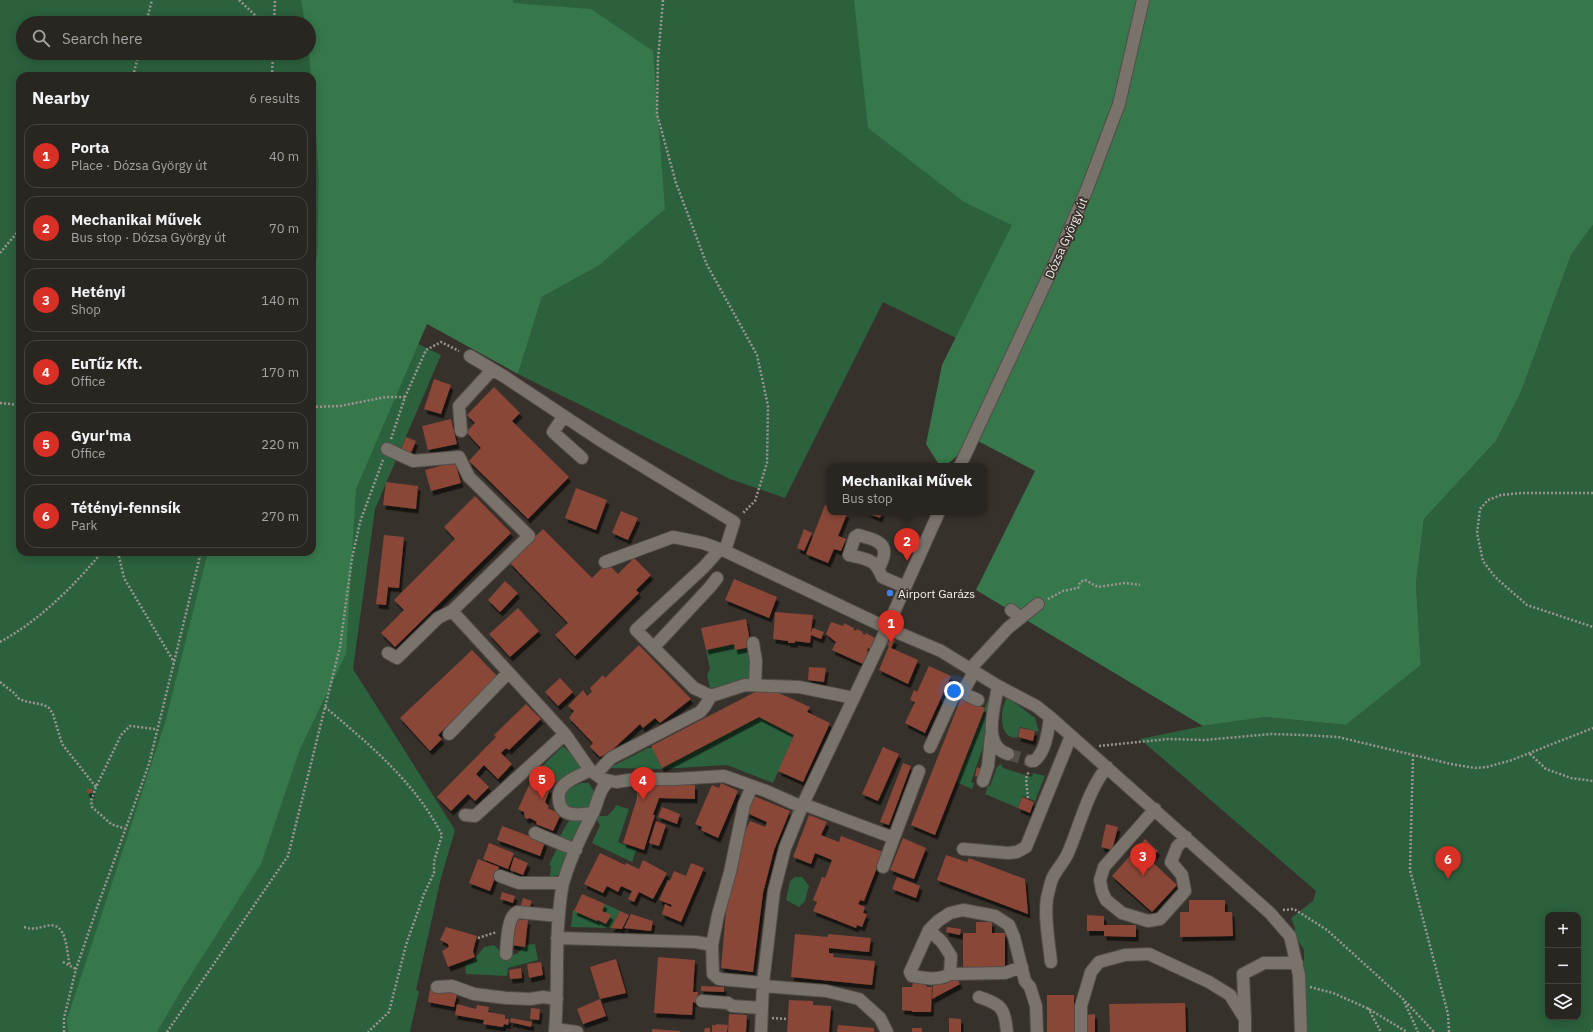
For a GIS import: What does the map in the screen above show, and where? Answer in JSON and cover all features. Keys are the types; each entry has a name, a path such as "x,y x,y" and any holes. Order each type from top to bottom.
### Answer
{"street":[{"name":"Dózsa György út","path":"961,463 1058,256 1087,190 1118,104 1143,0"},
{"path":"470,356 602,442 734,522 723,550 636,630 694,688 711,696"},
{"path":"461,430 459,406 492,370"},
{"path":"564,416 554,432 582,458"},
{"path":"387,449 413,461 459,456 469,477 529,536 452,611 438,618 397,658 388,653"},
{"path":"761,1032 763,985 774,891 785,848 803,805 887,628 938,515"},
{"path":"605,562 673,538 703,543 723,550 887,628 941,651 998,686 1036,706 1155,808 1270,913 1290,936 1297,963 1300,984 1301,1032"},
{"path":"879,569 882,577 905,587"},
{"path":"654,647 717,578"},
{"path":"930,747 953,697 964,690 972,670 1008,628 1016,614 1038,604"},
{"path":"452,611 565,734 593,772 602,779 609,782 616,782 636,779 675,779 724,776 894,838"},
{"path":"753,644 756,661 755,685"},
{"path":"449,734 508,673"},
{"path":"592,813 580,815 570,814 562,810 559,803 558,794 562,786 570,780 593,772 611,758 700,712 711,696 745,685 755,685 799,687 854,698"},
{"path":"983,782 988,766 998,686"},
{"path":"964,690 967,695 978,700"},
{"path":"1031,761 1034,761 1039,757 1047,734 1050,717"},
{"path":"991,733 993,742 998,748 1008,754"},
{"path":"465,815 475,816 565,734"},
{"path":"962,849 1008,854 1017,852 1026,847 1071,736"},
{"path":"1051,962 1046,920 1047,899 1053,877 1067,856 1080,826 1093,788 1099,776 1107,767"},
{"path":"884,867 919,770"},
{"path":"577,1032 555,1031 557,998 557,938 563,883 603,786 609,782"},
{"path":"752,786 742,813 738,838 718,916 712,945 713,974 719,979 826,991 859,999 880,1018 887,1032"},
{"path":"1155,808 1104,867 1100,880 1102,891 1106,900 1122,912 1148,921 1160,919 1185,891 1182,875 1171,862 1177,847 1186,837"},
{"path":"535,833 576,850"},
{"path":"500,876 518,883 563,883"},
{"path":"1022,967 1005,973 950,974 942,978 932,979 912,976 910,972 929,930 938,921 950,913 963,910 995,916 1009,925 1014,937 1026,981 1030,987 1036,1006 1037,1032"},
{"path":"506,954 510,919 513,914 517,912 559,916"},
{"path":"929,930 942,942 951,956 950,974"},
{"path":"557,938 696,942 712,945"},
{"path":"1081,1032 1081,1006 1091,972 1099,962 1125,955 1149,954 1209,982 1230,995 1245,1018"},
{"path":"1245,1032 1243,974 1264,963 1297,963"},
{"path":"438,987 452,986 474,994 506,998 557,998"},
{"path":"979,997 994,1002 1000,1006 1006,1016 1007,1032"},
{"path":"702,1001 728,1003 732,1006 762,1008"}],"path":[{"path":"148,16 152,0"},
{"path":"239,0 256,16"},
{"path":"274,16 275,0"},
{"path":"662,0 658,59 657,114 676,183 707,265 757,355 768,406 767,463 754,501 734,522"},
{"path":"134,72 137,60"},
{"path":"272,72 273,60"},
{"path":"0,252 16,234"},
{"path":"167,1032 288,856 340,647 352,558 360,522 405,397 426,350 441,342 470,356"},
{"path":"316,407 340,406 386,397 405,397"},
{"path":"0,403 16,405"},
{"path":"1593,493 1521,493 1501,495 1488,500 1480,509 1477,533 1483,561 1495,577 1527,605 1593,627"},
{"path":"0,642 13,635 46,611 99,556"},
{"path":"119,556 124,578 174,663"},
{"path":"64,1032 64,1018 76,969 149,764 156,730 200,556"},
{"path":"1038,604 1063,591 1078,588 1080,582 1085,580 1098,587 1125,583 1140,585"},
{"path":"0,682 18,698 24,701 44,705 49,708 53,714 62,744 96,787"},
{"path":"325,707 396,769 430,813 442,835 434,862 434,873 424,894 406,945 389,1012 368,1032"},
{"path":"126,829 111,824 92,807 91,801 96,787 121,735 130,726 156,730"},
{"path":"1086,750 1104,744 1168,739 1205,740 1271,734 1303,735 1338,737 1475,768 1487,767 1530,754 1593,728"},
{"path":"1530,754 1546,769 1571,778 1593,781"},
{"path":"1413,755 1410,870 1448,1014 1449,1032"},
{"path":"1028,798 1026,779 1031,761"},
{"path":"1270,913 1294,909 1327,930 1403,999 1434,1032"},
{"path":"24,927 36,929 51,925 60,929 64,937 70,966"},
{"path":"478,938 509,929"},
{"path":"63,962 76,969"},
{"path":"1300,984 1334,993 1367,1008 1407,1032"},
{"path":"1403,999 1418,1032"},
{"path":"1367,1008 1382,1032"}],"green space":[{"path":"0,0 486,0 317,242 316,260 316,72 16,72 16,556 316,556 316,532 360,316 441,355 375,509 353,669 455,830 441,878 416,990 419,991 410,1032 0,1032"},
{"path":"301,0 513,0 513,3 591,9 653,51 665,209 598,266 542,297 518,374 427,324 356,489 346,654 300,749 261,864 182,989 157,1032 68,1032 67,1019 165,723 207,556 316,556 316,259 319,178 316,134 316,72 311,72 310,60 316,60 316,16 304,16"},
{"path":"513,0 1127,0 956,338 883,302 785,498 730,479 518,374 542,297 598,266"},
{"path":"854,0 1593,0 1593,225 1571,255 1521,392 1496,441 1424,519 1416,584 1421,665 1346,725 1266,717 1203,726 976,590 1035,471 976,440 949,463 938,463 926,444 942,365 1012,225 964,202 868,128"},
{"path":"1593,225 1593,1032 1304,1032 1304,950 1295,936 1295,928 1291,918 1313,901 1316,891 1140,739 1203,726 1266,717 1346,725 1421,665 1416,584 1424,519 1496,441 1521,392 1571,255"},
{"path":"734,644 735,650 750,647 751,678 742,684 710,688 707,675 710,669 706,650"},
{"path":"990,695 986,738 971,782 974,783 972,789 956,782"},
{"path":"1007,697 1035,718 1039,732 1020,727 1017,738 1010,737 1003,728 1002,723 1003,711"},
{"path":"759,717 794,735 773,783 727,765 661,769 611,768 611,764 613,762 615,765 648,748 734,729"},
{"path":"563,746 581,765 578,772 551,785 531,777"},
{"path":"1001,764 1003,768 1032,777 1033,773 1045,776 1035,801 1022,796 1018,808 985,794 988,786 990,786 997,767"},
{"path":"581,783 589,783 594,792 588,808 571,810 563,802 565,794 571,788"},
{"path":"616,805 629,809 618,842 636,850 632,862 592,843 600,825 597,820 599,816 607,816"},
{"path":"572,820 583,821 577,838 571,843 559,838 568,822"},
{"path":"557,848 566,852 568,855 560,874 550,878 551,866 549,865"},
{"path":"795,877 802,877 809,886 805,901 799,907 786,900 790,881"},
{"path":"605,904 620,911 611,928 571,927 573,910 606,924 610,915 602,911"},
{"path":"535,944 538,960 508,968 507,976 466,974 465,965 472,962 484,947 494,945 505,956 517,954 525,945"}],"building":[{"path":"434,379 451,385 441,414 424,409"},
{"path":"494,387 520,413 512,421 569,477 528,519 469,461 481,448 466,432 475,423 467,415"},
{"path":"451,419 457,444 428,450 422,426"},
{"path":"406,437 416,441 411,453 401,449"},
{"path":"455,462 461,483 431,491 425,470"},
{"path":"386,482 418,486 416,509 383,505"},
{"path":"576,488 607,500 596,530 565,518"},
{"path":"475,496 511,533 395,647 381,633 404,610 394,600 455,539 444,527"},
{"path":"825,505 827,506 827,515 847,515 838,536 846,539 841,551 834,549 828,563 806,554"},
{"path":"621,511 638,518 628,540 612,533"},
{"path":"872,515 881,515 880,518"},
{"path":"543,529 592,578 607,563 618,574 634,558 651,575 636,590 639,593 575,656 555,635 568,623 509,562"},
{"path":"804,529 812,533 804,551 797,548"},
{"path":"384,535 404,537 399,588 388,587 386,605 376,604"},
{"path":"734,579 777,597 769,618 725,600"},
{"path":"505,581 518,593 500,612 488,600"},
{"path":"518,608 539,631 510,657 489,634"},
{"path":"775,612 813,615 811,632 813,628 824,632 821,639 811,635 810,643 795,641 795,643 788,643 788,641 773,639"},
{"path":"746,619 750,647 735,650 734,644 706,650 701,628"},
{"path":"831,622 843,626 844,623 854,628 853,629 856,631 857,629 865,635 866,633 875,638 870,649 868,648 863,664 832,650 836,642 826,634"},
{"path":"890,638 895,640 891,648 918,660 908,684 879,670 889,646 887,645"},
{"path":"639,645 691,699 660,723 655,718 643,728 640,724 610,752 600,757 590,747 593,743 569,718 574,711 568,706 583,690 587,696 592,692 590,688 603,675 605,678"},
{"path":"472,650 498,677 438,735 442,739 430,751 400,718"},
{"path":"929,666 951,676 925,733 905,723 915,702 910,700 914,690 917,692"},
{"path":"809,667 826,668 824,682 808,680"},
{"path":"560,678 573,692 558,706 545,692"},
{"path":"770,689 810,707 807,712 830,723 803,782 778,771 794,735 759,717 662,768 651,746 759,690 766,693"},
{"path":"961,698 985,708 935,835 911,825"},
{"path":"526,704 541,719 509,750 506,748 501,753 512,764 498,779 484,765 476,774 489,787 475,801 468,794 451,811 437,797 496,737 494,735"},
{"path":"1020,728 1035,731 1033,741 1018,737"},
{"path":"883,747 899,754 878,801 862,794"},
{"path":"903,763 911,766 889,825 880,822"},
{"path":"977,767 981,769 979,777 975,776"},
{"path":"531,781 550,789 545,802 549,807 547,808 561,814 553,831 536,824 537,822 530,818 525,818 524,812 518,809"},
{"path":"721,783 738,791 718,838 701,830 702,827 695,824 712,785 719,788"},
{"path":"637,784 695,785 695,799 659,798 644,850 623,843 637,798"},
{"path":"87,789 92,789 92,793 87,793"},
{"path":"754,796 790,811 774,850 763,893 753,972 721,968 727,900 743,835 750,821 765,827 767,822 747,813"},
{"path":"1022,797 1034,802 1030,813 1018,808"},
{"path":"662,807 680,814 677,824 658,817"},
{"path":"809,815 827,822 821,835 839,842 841,836 883,852 864,901 860,900 858,904 865,907 863,913 867,914 862,927 857,925 856,928 813,911 817,902 813,900 822,877 825,878 832,860 815,853 811,864 793,857"},
{"path":"656,821 666,825 659,846 649,843"},
{"path":"1106,824 1118,827 1112,850 1101,847"},
{"path":"502,826 545,842 540,856 497,840"},
{"path":"903,838 926,848 914,879 890,870"},
{"path":"1145,839 1158,851 1150,860 1177,885 1152,912 1112,876"},
{"path":"489,843 514,853 508,869 483,859"},
{"path":"600,853 625,865 626,863 639,869 643,860 667,873 653,899 639,892 634,902 628,899 632,891 621,886 618,892 607,886 603,893 584,884"},
{"path":"946,855 967,862 969,858 1025,879 1028,914 937,880"},
{"path":"514,857 528,863 523,875 510,870"},
{"path":"478,859 499,867 490,891 469,883"},
{"path":"691,863 704,868 681,922 662,914 665,904 671,907 672,905 659,900 674,871 686,876"},
{"path":"897,877 920,886 916,898 892,889"},
{"path":"502,892 515,896 513,903 500,899"},
{"path":"582,894 605,904 602,911 611,915 606,924 574,911"},
{"path":"523,898 532,901 528,911 520,909"},
{"path":"1189,900 1225,900 1225,912 1232,912 1233,936 1180,937 1180,912 1189,912"},
{"path":"620,911 629,915 622,929 611,928"},
{"path":"631,914 653,921 651,931 624,928"},
{"path":"1087,915 1104,916 1104,925 1136,925 1136,937 1104,936 1104,931 1087,931"},
{"path":"514,919 528,920 525,947 511,945"},
{"path":"976,922 992,922 992,933 1005,933 1005,967 963,967 963,933 976,933"},
{"path":"446,927 477,936 473,951 475,957 448,967 442,951 449,947 448,944 440,940"},
{"path":"947,927 961,929 960,935 946,932"},
{"path":"795,934 828,937 828,934 871,938 869,952 829,948 829,953 834,954 833,957 875,961 872,985 791,977"},
{"path":"658,957 695,960 693,992 698,992 697,1003 693,1002 692,1015 654,1013"},
{"path":"616,959 626,993 600,999 590,967"},
{"path":"541,962 543,975 529,978 527,964"},
{"path":"521,968 522,978 510,979 509,970"},
{"path":"957,978 960,984 932,999 933,986 939,982 945,984"},
{"path":"913,983 925,984 927,987 932,987 931,1012 912,1012 902,1010 902,987 912,987"},
{"path":"701,986 724,987 724,992 701,991"},
{"path":"430,989 457,994 454,1007 428,1002"},
{"path":"1047,995 1074,995 1074,1032 1047,1032"},
{"path":"600,999 606,1016 583,1024 577,1009"},
{"path":"789,1000 813,1001 813,1005 831,1006 829,1032 787,1032"},
{"path":"1185,1003 1186,1032 1110,1032 1109,1004"},
{"path":"457,1004 476,1009 477,1005 489,1007 488,1012 505,1015 505,1019 509,1019 508,1025 504,1024 503,1027 483,1024 484,1020 455,1015"},
{"path":"531,1008 540,1009 539,1020 530,1019"},
{"path":"729,1014 747,1015 746,1032 728,1032"},
{"path":"1095,1014 1095,1032 1086,1032 1086,1015"},
{"path":"511,1018 532,1022 531,1027 510,1022"},
{"path":"949,1018 961,1019 961,1032 949,1032"},
{"path":"712,1025 728,1025 727,1032 712,1032"},
{"path":"838,1025 874,1028 874,1032 837,1032"},
{"path":"705,1028 710,1028 710,1032 704,1032"},
{"path":"912,1028 922,1028 922,1032 912,1032"},
{"path":"652,1029 680,1031 680,1032 652,1032"}],"tunnel":[{"path":"1008,754 1031,761"}],"place":[{"name":"Mechanikai Művek","path":"907,561"},
{"name":"Airport Garázs","path":"890,593"},
{"name":"Porta","path":"891,643"},
{"name":"Gyur'ma","path":"542,799"},
{"name":"EuTűz Kft.","path":"643,800"},
{"name":"Hetényi","path":"1143,876"},
{"name":"Tétényi-fennsík","path":"1448,879"}]}
